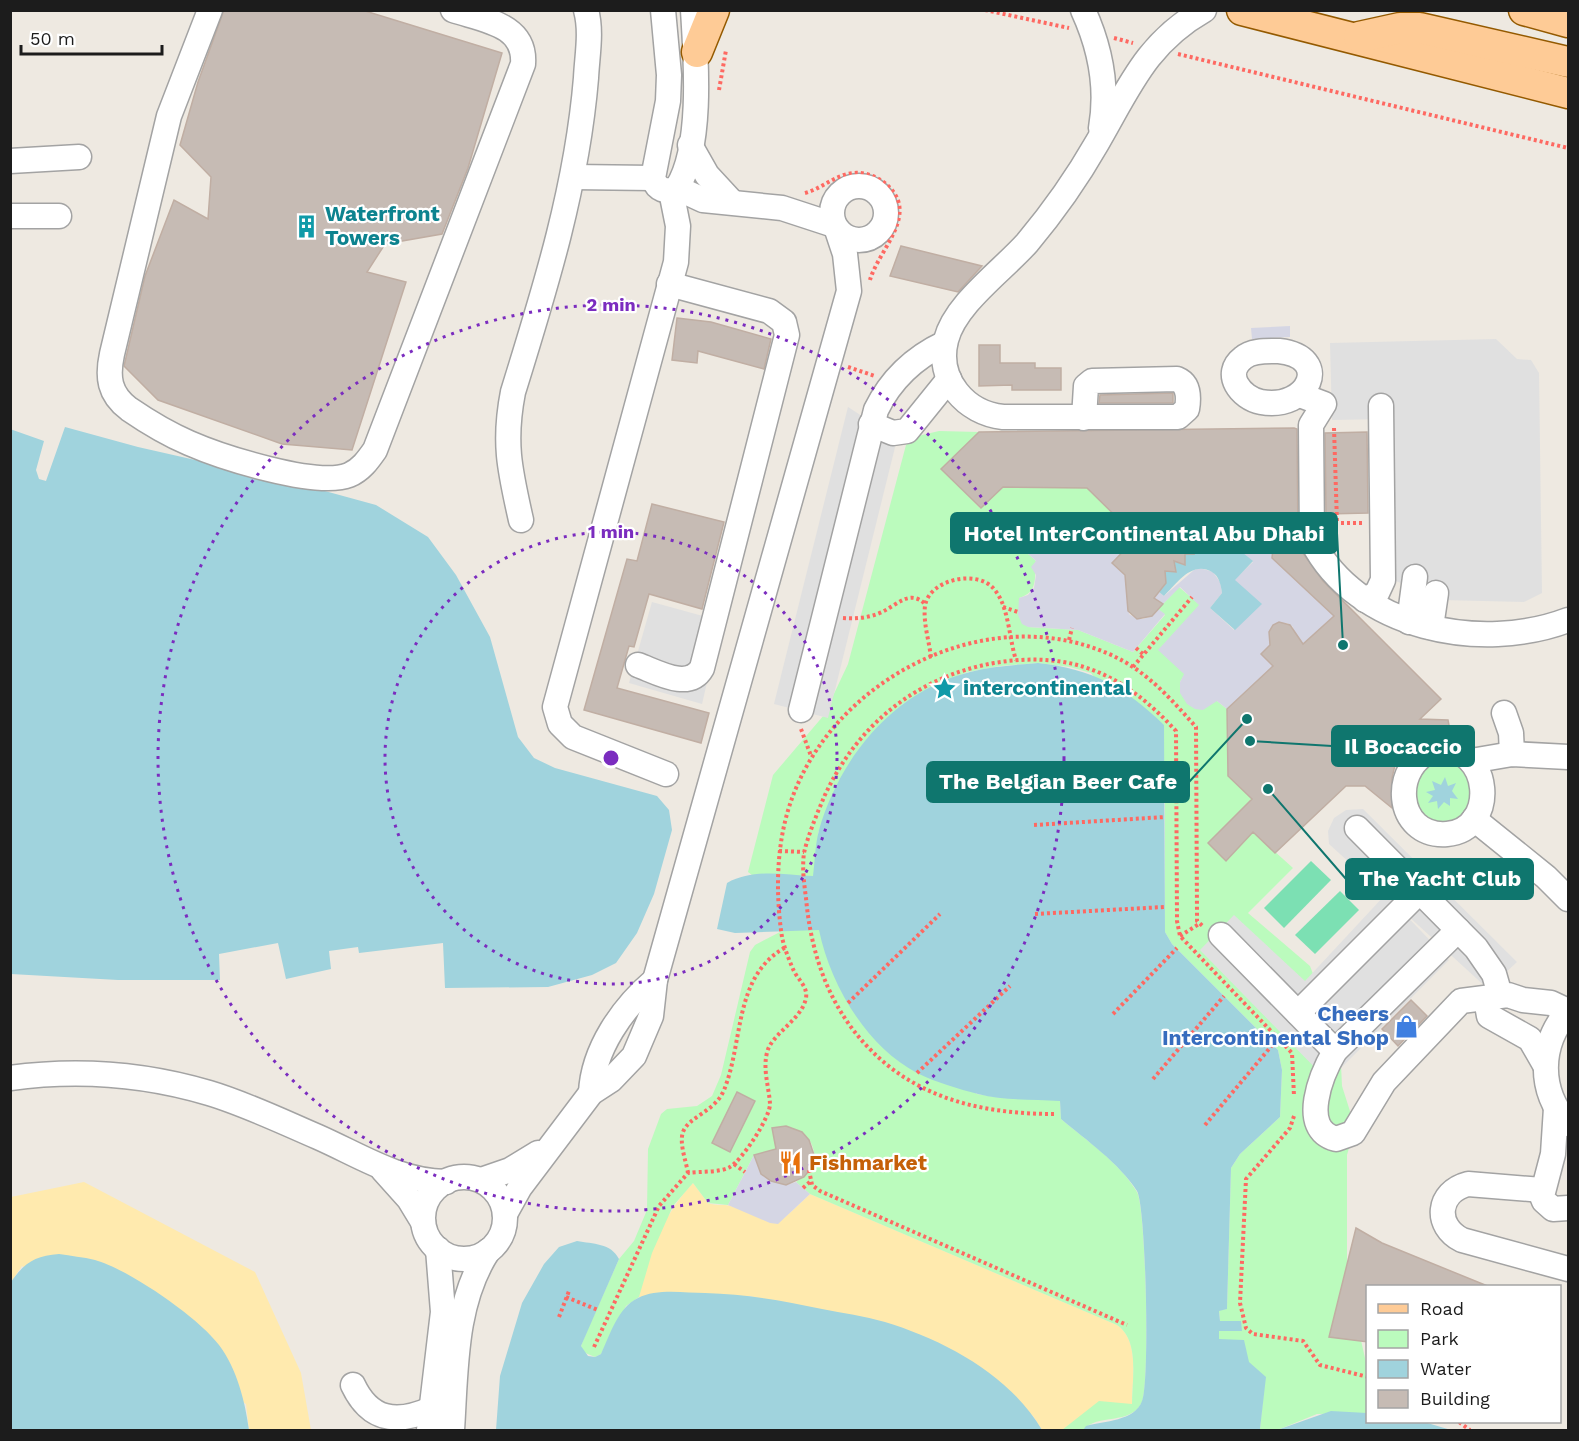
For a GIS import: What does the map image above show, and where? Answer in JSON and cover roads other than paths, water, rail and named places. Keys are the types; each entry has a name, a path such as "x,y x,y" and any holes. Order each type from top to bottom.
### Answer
{"main road":[{"path":"697,52 714,10"},
{"path":"1242,10 1569,93"},
{"path":"1524,10 1569,22"},
{"path":"1353,38 1375,32 1420,28 1569,62"}],"street":[{"path":"210,10 169,116 112,354 110,385 120,403 189,443 253,465 326,479 350,475 360,468 375,450 523,64 522,45 511,31 453,10"},
{"path":"521,520 507,460 510,409 573,177 582,117 589,29 586,10"},
{"path":"663,10 669,75 667,185 679,238 669,284 555,707 560,724 573,737 666,774"},
{"path":"667,185 683,177 690,145 695,103 697,52 693,10"},
{"path":"1083,10 1096,48 1103,86 1103,105 1097,143"},
{"path":"1084,418 991,416 970,406 949,379 944,355 945,343 961,311 1038,230 1097,143 1146,57 1164,37 1204,10"},
{"path":"690,145 707,176 731,201"},
{"path":"10,161 79,157"},
{"path":"573,177 667,185 703,200 731,201 782,208 836,228 853,240 872,237"},
{"path":"452,1431 465,1299 478,1266 501,1235 505,1214 520,1187 591,1089 655,980 849,291 872,237 885,224 885,205 881,197 874,190 856,186 840,194 782,208"},
{"path":"840,194 832,209 845,254 849,291"},
{"path":"10,216 59,216"},
{"path":"638,665 682,680 694,678 702,668 787,335 784,322 769,311 669,284"},
{"path":"801,710 871,423 882,398 893,382 920,356 945,343"},
{"path":"1300,395 1305,390 1310,376 1305,362 1306,351 1279,351 1249,355 1237,364 1234,378 1240,392 1254,400 1281,402 1300,395 1324,404 1311,425 1312,541 1321,558 1340,579 1365,600 1420,624 1464,632 1517,633 1569,620"},
{"path":"871,423 893,433 907,431 949,379"},
{"path":"1365,600 1377,593 1383,580 1381,406"},
{"path":"1414,577 1420,624"},
{"path":"1420,624 1436,592"},
{"path":"1504,713 1511,733 1512,754"},
{"path":"1447,748 1456,750 1471,761 1477,770 1483,789 1479,810 1474,819 1467,826 1452,834 1427,831 1414,822 1408,813 1403,793 1407,773 1420,756 1428,751 1447,748"},
{"path":"1471,761 1512,754 1569,757"},
{"path":"1474,819 1546,877 1569,899"},
{"path":"1357,828 1458,930 1489,965 1493,997 1489,1016 1530,1039 1545,1065"},
{"path":"1298,1013 1420,891"},
{"path":"1458,930 1335,1051 1324,1073 1316,1112 1318,1127 1323,1133 1336,1139 1353,1133 1384,1082 1454,1006 1469,999 1493,997 1551,1003 1569,1011 1552,1034 1545,1065 1547,1086 1562,1116 1542,1190 1544,1201 1548,1206 1559,1210 1569,1208"},
{"path":"1221,935 1335,1051"},
{"path":"10,1078 51,1074 98,1074 144,1079 211,1094 246,1097 290,1110 330,1132 358,1156 381,1168 419,1180 446,1182"},
{"path":"423,1222 427,1201 432,1192 446,1182 460,1177 481,1180 510,1170 550,1146"},
{"path":"353,1385 371,1410 391,1418 430,1420 443,1311 438,1250 425,1232 423,1222 409,1199 381,1168"},
{"path":"481,1180 498,1194 505,1214"},
{"path":"1542,1190 1468,1184 1459,1186 1446,1198 1442,1214 1444,1223 1448,1231 1462,1240 1569,1269"},
{"path":"438,1250 457,1258 478,1256 488,1251"}],"water":[{"path":"65,427 138,447 292,482 376,505 428,537 456,575 490,637 518,737 534,758 555,768 657,796 669,810 672,830 654,894 637,933 616,963 592,975 548,987 445,988 443,943 359,953 358,947 329,951 331,969 286,979 278,943 219,954 220,980 118,980 11,974 10,429 44,441 36,470 39,479 46,481"},
{"path":"1192,545 1233,545 1253,561 1235,580 1262,604 1235,630 1210,608 1222,593 1218,578 1212,572 1205,569 1191,571 1164,596 1159,592 1154,580 1166,580 1165,571 1174,561 1184,565 1185,554 1193,554"},
{"path":"1038,663 1092,675 1136,700 1164,725 1165,932 1172,944 1278,1050 1282,1070 1280,1117 1240,1154 1231,1168 1227,1309 1219,1311 1220,1321 1241,1321 1242,1331 1219,1331 1219,1339 1244,1340 1249,1362 1266,1377 1260,1429 1280,1429 1331,1411 1366,1413 1366,1423 1427,1423 1451,1430 1083,1430 1086,1426 1133,1413 1142,1401 1146,1363 1145,1259 1140,1204 1137,1191 1130,1181 1102,1152 1061,1119 1060,1101 1009,1099 978,1094 931,1079 899,1061 866,1030 853,1012 832,971 819,930 735,933 717,929 727,883 737,878 758,874 813,876 819,830 828,803 856,753 894,711 917,694 943,681 970,672"},
{"path":"1445,777 1448,786 1456,783 1452,791 1458,799 1450,798 1450,806 1444,802 1438,809 1437,801 1428,803 1433,796 1426,792 1435,790 1432,781 1441,785"},
{"path":"577,1241 606,1247 619,1259 581,1346 588,1356 595,1357 601,1354 611,1330 625,1308 631,1302 646,1295 671,1292 750,1296 861,1316 885,1322 930,1339 974,1362 994,1376 1028,1410 1042,1430 496,1430 500,1376 522,1303 544,1264 559,1247"},
{"path":"59,1254 95,1260 109,1265 162,1295 195,1321 219,1345 231,1364 245,1408 249,1430 11,1430 11,1282 31,1261 43,1256"}],"place":[{"name":"Waterfront Towers","path":"307,226"},
{"name":"Hotel InterContinental Abu Dhabi","path":"1343,645"},
{"name":"intercontinental","path":"945,688"},
{"name":"The Belgian Beer Cafe","path":"1247,719"},
{"name":"Il Bocaccio","path":"1250,741"},
{"name":"The Yacht Club","path":"1268,789"},
{"name":"Cheers Intercontinental Shop","path":"1407,1026"},
{"name":"Fishmarket","path":"791,1163"}]}
